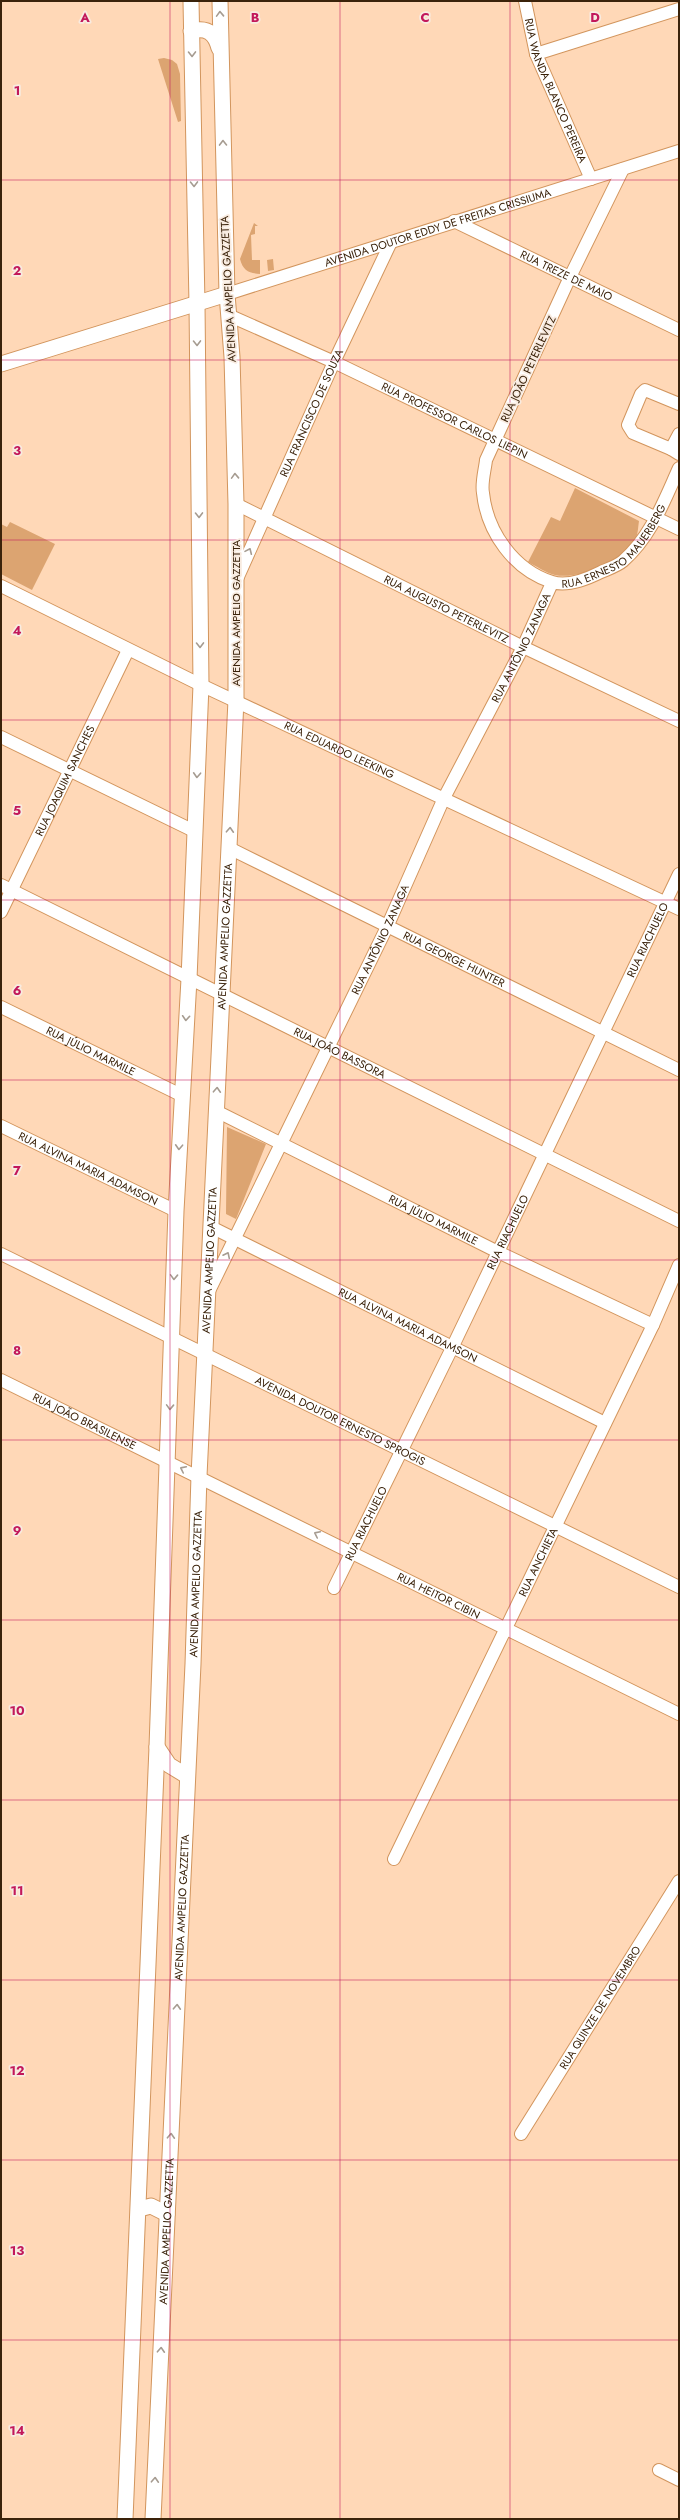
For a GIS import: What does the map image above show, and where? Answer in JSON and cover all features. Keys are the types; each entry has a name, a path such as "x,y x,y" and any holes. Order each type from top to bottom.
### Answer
{"main road":[{"path":"124,2519 139,2209 168,1461 176,1211 181,1095 189,979 201,685 197,304 191,1"},
{"name":"AVENIDA AMPELIO GAZZETTA","path":"153,2519 187,1776 198,1476 236,700 234,585 236,504 232,357 227,294 220,1"},
{"path":"191,32 205,30 214,34 221,55"},
{"name":"AVENIDA DOUTOR EDDY DE FREITAS CRISSIUMA","path":"1,364 227,294"},
{"path":"157,1747 169,1765 187,1776"},
{"path":"139,2209 151,2206 167,2214"}],"street":[{"name":"RUA WANDA BLANCO PEREIRA","path":"525,1 536,54 591,179"},
{"path":"536,54 679,8"},
{"name":"AVENIDA DOUTOR EDDY DE FREITAS CRISSIUMA","path":"227,294 679,151"},
{"name":"RUA JOÃO PETERLEVITZ","path":"525,568 508,552 493,531 482,493 486,460 570,277 623,169"},
{"name":"RUA TREZE DE MAIO","path":"454,222 679,330"},
{"name":"RUA FRANCISCO DE SOUZA","path":"234,585 334,362 392,242"},
{"name":"RUA PROFESSOR CARLOS LIEPIN","path":"228,315 334,362 679,529"},
{"path":"679,404 645,390 641,394 628,425 634,432 675,452 679,434"},
{"name":"RUA ERNESTO MAUERBERG","path":"525,568 552,583 573,583 622,562 640,543 656,518 679,468"},
{"name":"RUA AUGUSTO PETERLEVITZ","path":"236,504 523,647 679,721"},
{"name":"RUA ANTÔNIO ZANAGA","path":"207,1296 387,926 444,798 523,647 552,583"},
{"name":"RUA EDUARDO LEEKING","path":"1,586 201,685 236,700 679,909"},
{"name":"RUA JOAQUIM SANCHES","path":"1,912 6,887 70,770 128,650"},
{"path":"1,737 194,831"},
{"name":"RUA GEORGE HUNTER","path":"229,848 679,1070"},
{"name":"RUA RIACHUELO","path":"334,1588 452,1348 602,1031 679,874"},
{"name":"RUA JOÃO BASSORA","path":"6,887 327,1047 545,1152 679,1220"},
{"name":"RUA JÚLIO MARMILE","path":"1,1007 181,1095"},
{"name":"RUA JÚLIO MARMILE","path":"216,1111 282,1142 498,1252 653,1325"},
{"name":"RUA ALVINA MARIA ADAMSON","path":"1,1126 176,1211"},
{"name":"RUA ALVINA MARIA ADAMSON","path":"211,1227 605,1423"},
{"name":"AVENIDA DOUTOR ERNESTO SPROGIS","path":"1,1254 679,1587"},
{"name":"RUA ANCHIETA","path":"394,1859 653,1325 679,1265"},
{"name":"RUA JOÃO BRASILENSE","path":"1,1380 198,1476"},
{"name":"RUA HEITOR CIBIN","path":"198,1476 679,1714"},
{"name":"RUA QUINZE DE NOVEMBRO","path":"521,2134 679,1881"},
{"path":"659,2470 679,2480"}],"shaded area":[{"path":"164,58 172,60 177,64 180,74 181,121 178,122 158,59"},
{"path":"254,223 258,226 255,226 255,234 251,235 252,260 260,260 260,274 247,271 240,259"},
{"path":"273,259 274,270 268,271 267,260"},
{"path":"575,488 639,521 637,535 628,549 610,563 576,575 555,575 528,562 551,517 560,521"},
{"path":"10,522 55,544 32,590 1,574 1,524 7,527"},
{"path":"227,1127 266,1144 236,1219 226,1214"}]}
